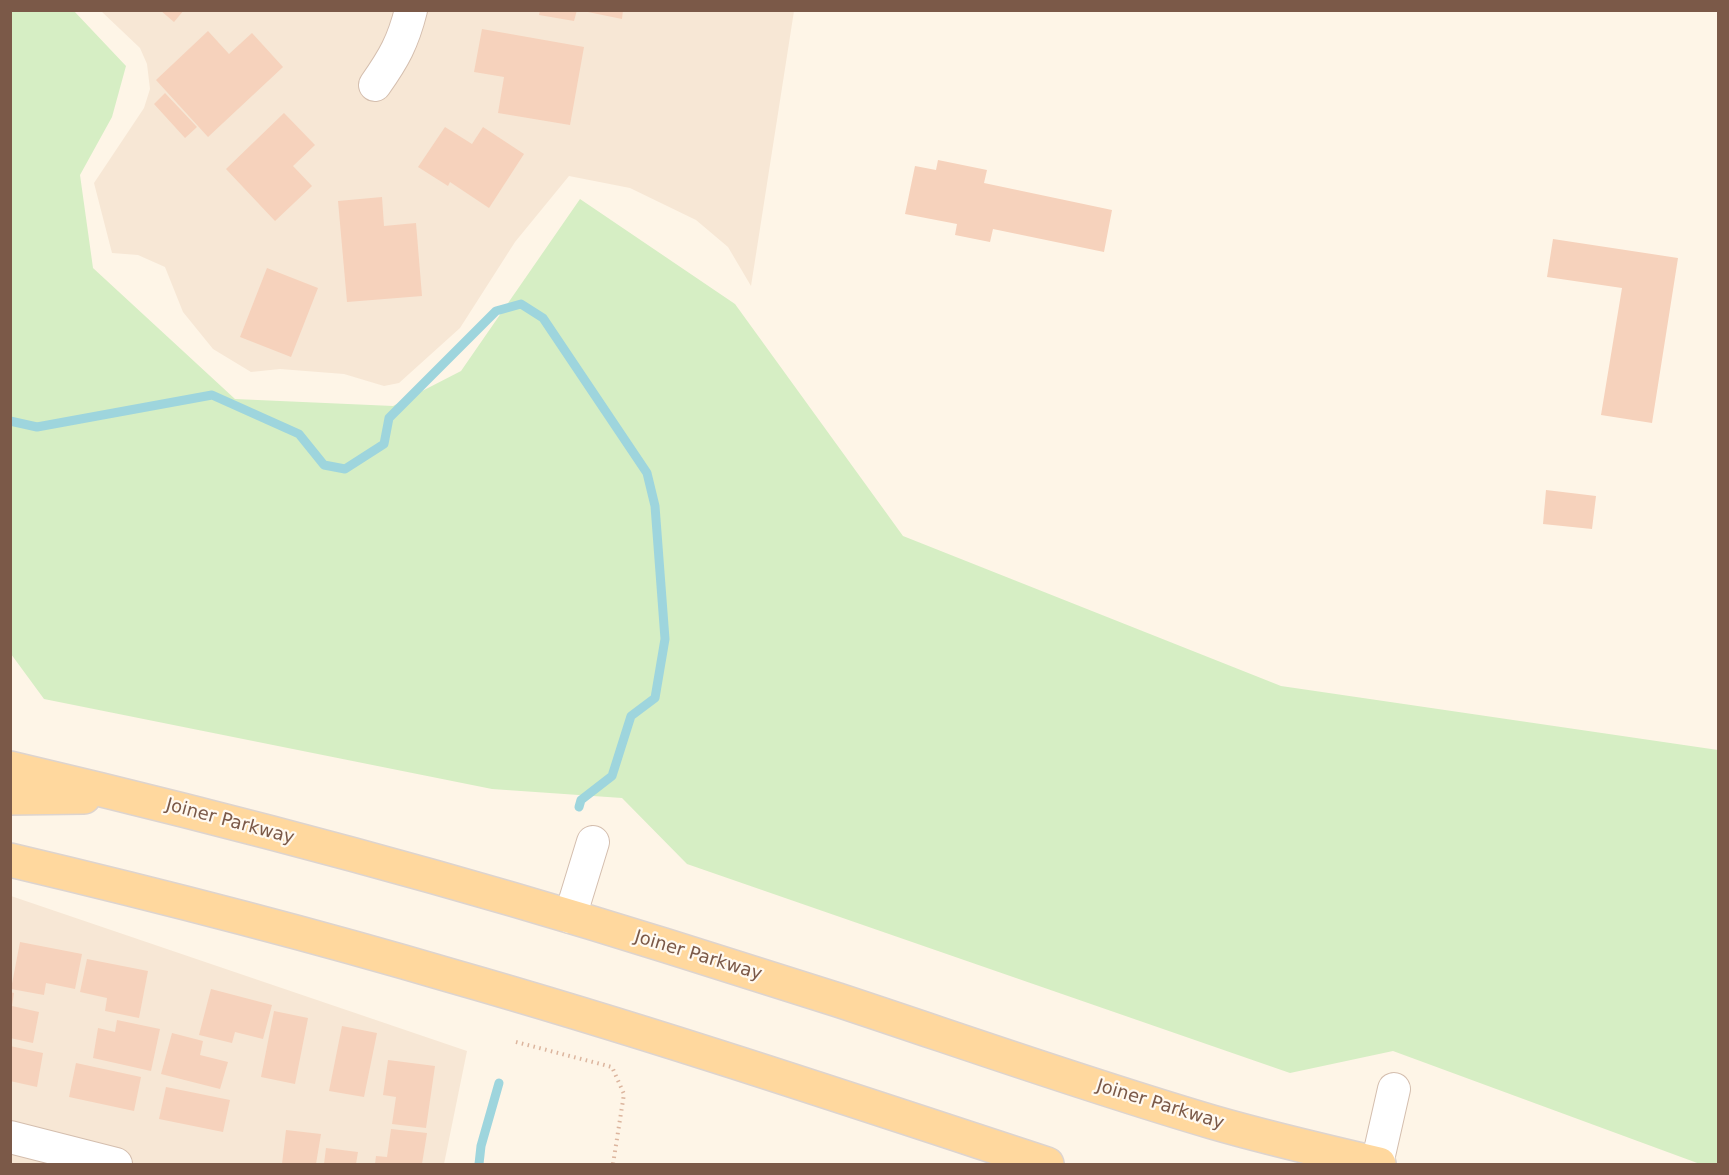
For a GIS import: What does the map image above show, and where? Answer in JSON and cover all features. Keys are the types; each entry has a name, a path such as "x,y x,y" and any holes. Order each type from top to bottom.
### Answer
{"main road":[{"name":"Joiner Parkway","path":"10,768 130,796 373,860 570,917 835,999 1150,1103 1225,1125 1378,1164"},
{"path":"10,798 130,796"},
{"path":"10,860 105,882 454,976 809,1086 1047,1164"}],"street":[{"path":"375,85 393,58 405,34 411,10"},
{"path":"570,917 593,842"},
{"path":"1378,1164 1394,1089"},
{"path":"10,1137 116,1164"}],"path":[{"path":"516,1042 612,1067 624,1094 613,1164"}],"shaded area":[{"path":"101,11 794,11 751,286 728,247 696,220 630,188 569,176 515,242 460,328 399,383 384,386 344,374 280,369 251,372 213,349 183,312 165,267 138,255 112,253 94,183 144,108 150,89 147,64 140,48"},
{"path":"11,896 467,1051 444,1164 11,1164"}],"green space":[{"path":"11,10 74,11 126,66 112,117 80,175 93,268 235,399 393,406 461,371 580,199 735,304 903,536 1281,686 1718,750 1718,1164 1700,1164 1393,1051 1290,1073 687,864 622,798 492,789 44,699 11,654"}],"building":[{"path":"160,10 184,10 174,22"},
{"path":"540,10 577,10 574,21 539,15"},
{"path":"578,10 623,10 622,19"},
{"path":"482,29 584,47 570,125 498,113 504,77 474,72"},
{"path":"208,31 229,54 252,33 283,67 208,137 156,80"},
{"path":"165,93 197,127 185,138 154,104"},
{"path":"284,113 315,145 293,166 312,186 275,221 226,169"},
{"path":"445,127 472,144 483,127 524,154 489,208 450,182 448,186 418,167"},
{"path":"938,160 987,170 984,183 1112,210 1104,252 993,229 990,242 955,235 957,224 905,214 915,166 936,170"},
{"path":"382,197 384,226 416,223 422,296 347,302 338,201"},
{"path":"1553,239 1678,258 1652,423 1601,415 1622,288 1547,277"},
{"path":"267,268 318,288 291,357 240,337"},
{"path":"1546,490 1596,496 1592,529 1543,524"},
{"path":"20,942 82,954 75,989 46,983 44,995 11,989"},
{"path":"87,959 148,971 139,1018 105,1011 107,998 80,992"},
{"path":"211,989 272,1005 263,1039 235,1032 232,1043 199,1035"},
{"path":"10,992 14,993 12,1006 39,1012 33,1043 10,1038"},
{"path":"274,1011 308,1018 295,1084 261,1077"},
{"path":"117,1020 160,1029 151,1071 93,1058 98,1028 115,1032"},
{"path":"342,1026 377,1033 364,1097 329,1091"},
{"path":"172,1033 203,1041 200,1055 228,1062 220,1089 161,1074"},
{"path":"10,1046 43,1053 37,1087 10,1081"},
{"path":"388,1060 435,1066 426,1128 392,1124 396,1097 383,1095"},
{"path":"76,1063 141,1077 134,1111 69,1097"},
{"path":"166,1087 230,1100 223,1132 159,1119"},
{"path":"391,1129 427,1133 422,1164 375,1164 376,1156 387,1157"},
{"path":"286,1130 321,1134 316,1164 282,1164"},
{"path":"326,1148 358,1152 356,1164 324,1164"}],"waterway":[{"path":"10,421 37,427 212,395 299,434 324,465 345,469 384,444 389,418 496,311 521,304 543,318 647,473 655,506 665,639 655,698 631,716 612,776 581,800 579,807"},
{"path":"479,1164 481,1146 499,1083"}]}
